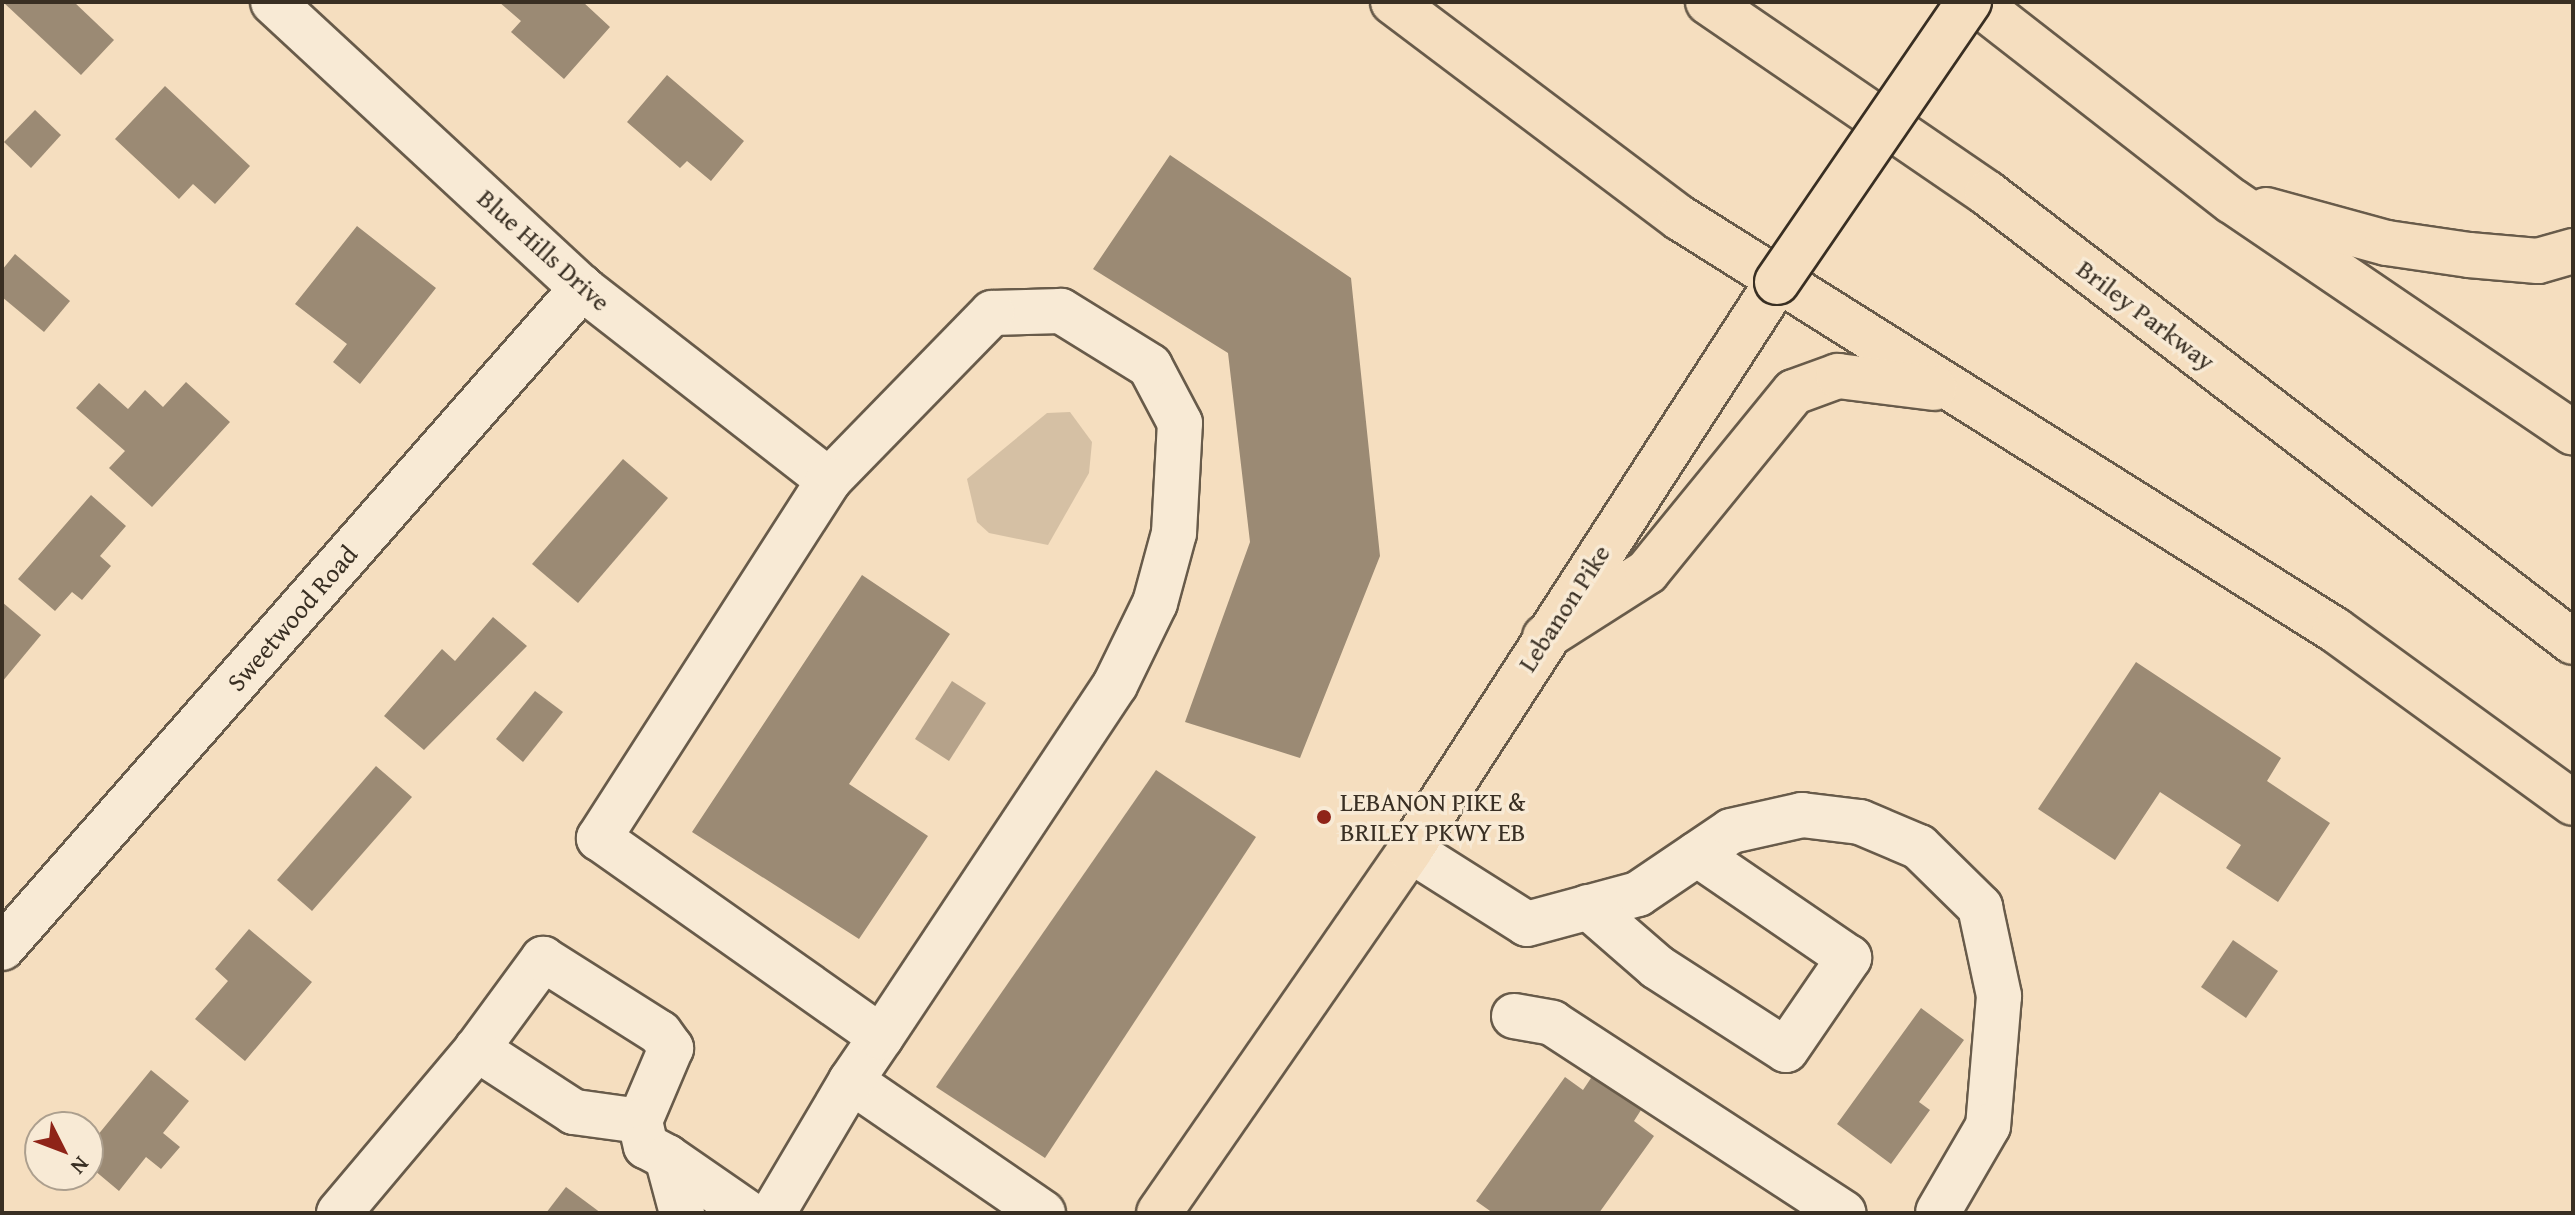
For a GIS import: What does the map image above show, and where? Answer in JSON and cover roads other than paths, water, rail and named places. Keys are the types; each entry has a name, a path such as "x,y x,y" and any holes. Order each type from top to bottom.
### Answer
{"main road":[{"path":"1393,2 1777,282 2335,630 2573,803"},
{"name":"Briley Parkway","path":"1708,2 1987,193 2573,642"},
{"name":"Lebanon Pike","path":"1159,1213 1410,850 1777,282 1969,2"},
{"path":"1976,2 2232,201 2573,433"},
{"path":"2232,201 2401,245 2538,261 2573,251"},
{"path":"1545,637 1647,572 1794,392 1838,376 1951,390"}],"street":[{"name":"Blue Hills Drive","path":"273,2 582,288 829,480"},
{"name":"Sweetwood Road","path":"2,948 582,288"},
{"path":"773,1213 851,1081 881,1037 1115,685 1155,603 1174,533 1180,423 1150,366 1061,311 992,313 829,480 599,838 881,1037"},
{"path":"1410,850 1527,924 1638,894 1731,831 1802,815 1860,822 1919,847 1980,907 1999,996 1988,1126 1938,1212"},
{"path":"1588,907 1657,967 1786,1050 1849,958 1697,854"},
{"path":"339,1213 477,1049 543,959 660,1033 671,1048 640,1121 646,1146 748,1213"},
{"path":"1514,1016 1552,1023 1843,1213"},
{"path":"477,1049 574,1112 640,1121"},
{"path":"851,1081 1043,1213"},
{"path":"667,1157 682,1213"}],"place":[{"name":"LEBANON PIKE & BRILEY PKWY EB","path":"1324,817"}]}
